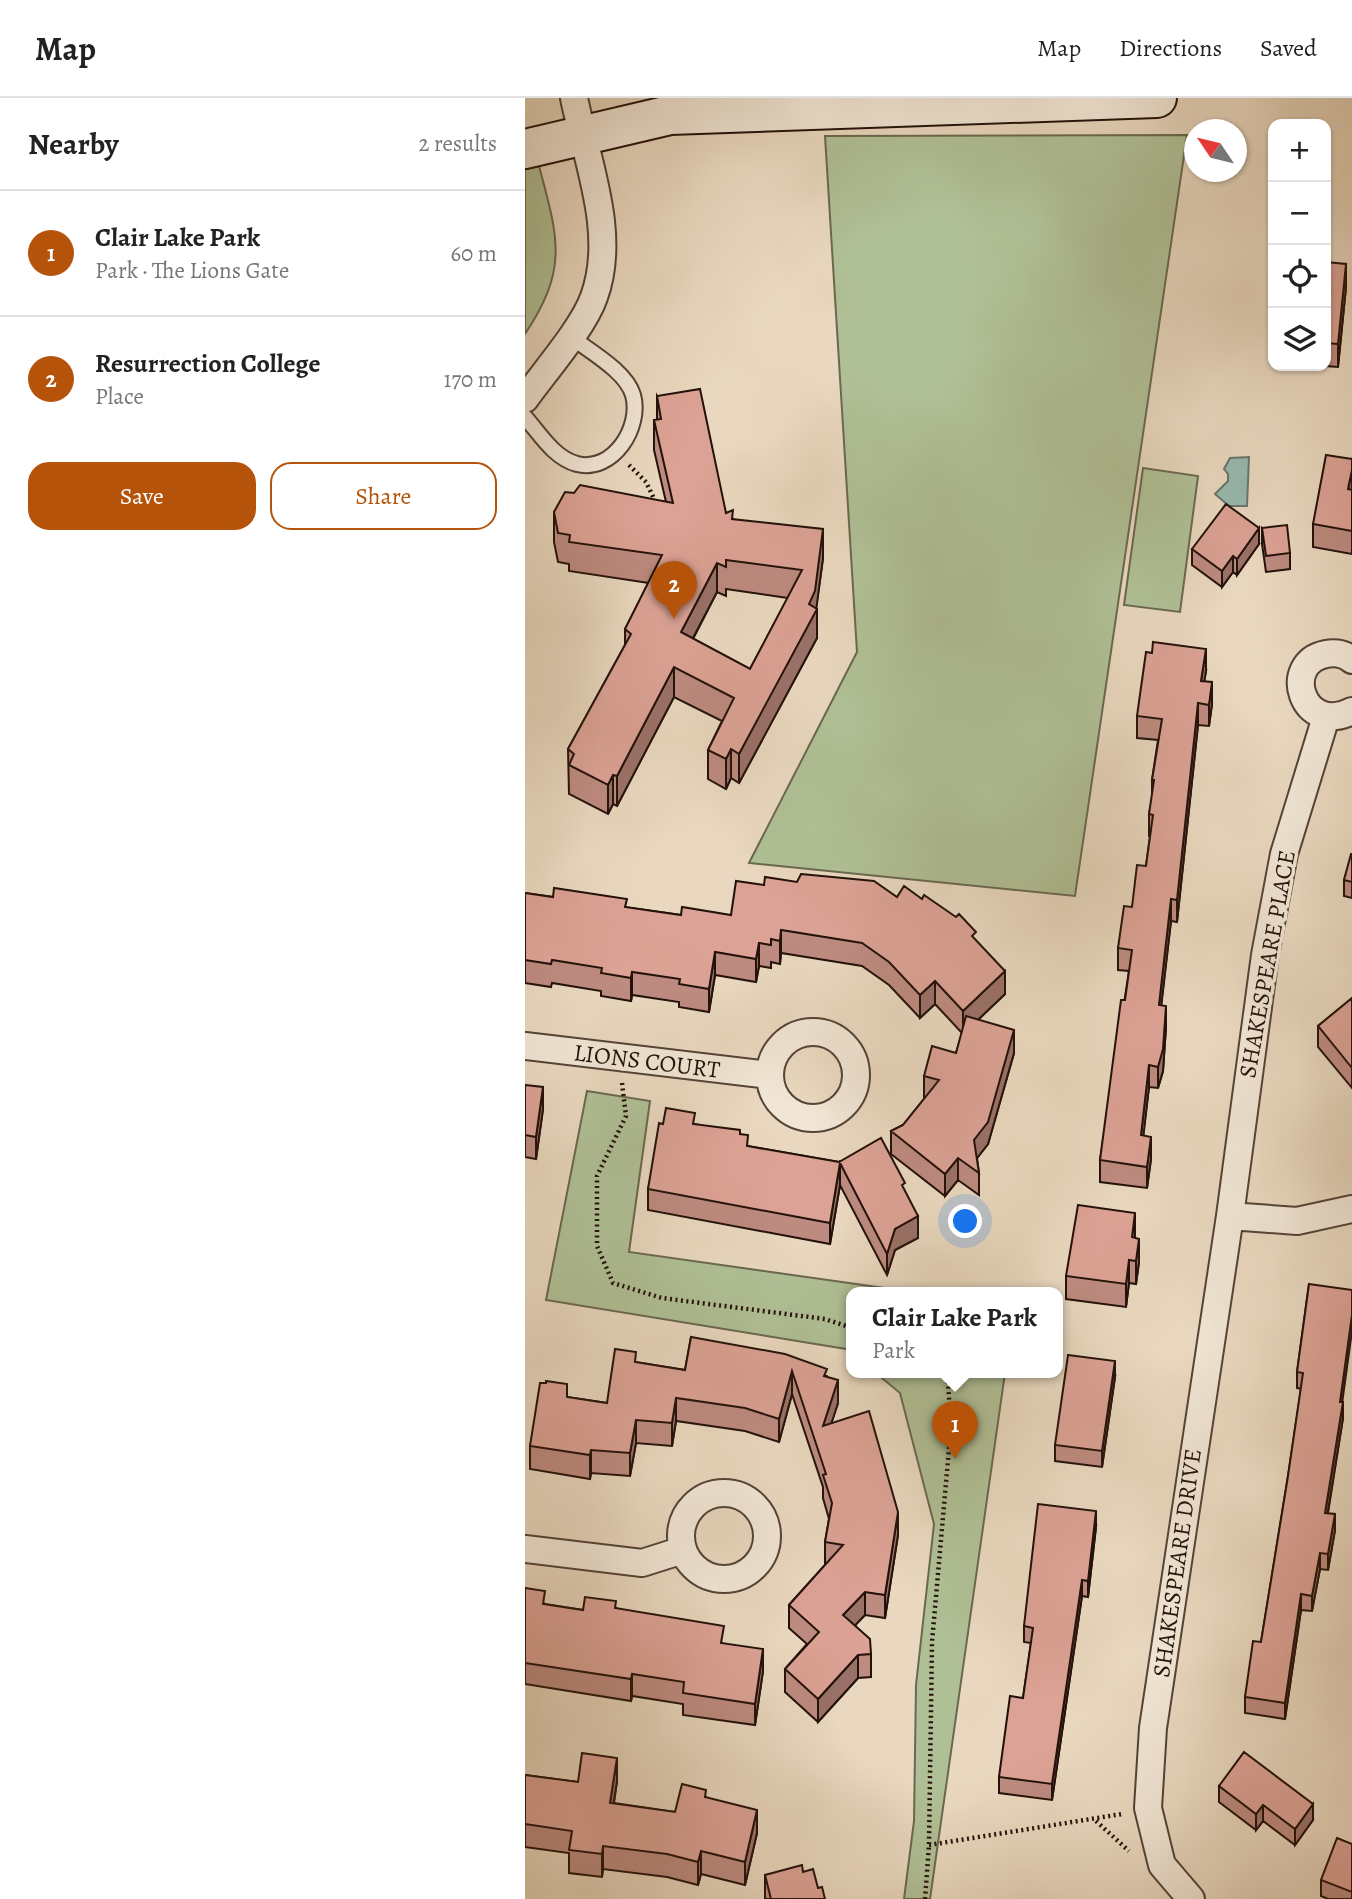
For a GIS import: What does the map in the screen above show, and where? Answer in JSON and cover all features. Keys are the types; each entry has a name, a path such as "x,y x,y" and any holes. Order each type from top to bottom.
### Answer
{"main road":[{"path":"525,149 578,116 1157,98"}],"street":[{"path":"525,399 593,300 605,260 599,211 578,116"},
{"path":"1352,660 1335,653 1324,654 1311,661 1301,679 1303,697 1312,710 1326,717 1340,717 1352,711"},
{"name":"SHAKESPEARE PLACE","path":"1230,1216 1265,955 1284,854 1326,717"},
{"name":"LIONS COURT","path":"525,1046 770,1075"},
{"path":"1230,1216 1297,1221 1352,1209"},
{"name":"SHAKESPEARE DRIVE","path":"1191,1899 1162,1865 1148,1808 1152,1742 1230,1216"},
{"path":"525,1549 642,1563 683,1550"}],"lane":[{"path":"525,417 556,453 579,464 604,460 626,444 633,418 633,395 621,377 570,336"}],"path":[{"path":"626,463 646,482 657,508"},
{"path":"619,1059 626,1116 597,1176 597,1246 613,1283 662,1298 825,1319 846,1326"},
{"path":"925,1899 929,1845 932,1642 951,1426 948,1383 944,1378"},
{"path":"929,1845 1122,1814"},
{"path":"1095,1820 1129,1851"}],"green space":[{"path":"1184,135 1184,155 1075,896 749,863 857,652 825,136"},
{"path":"539,166 555,233 556,252 548,290 525,334 525,169"},
{"path":"1143,468 1198,476 1180,612 1124,605"},
{"path":"587,1091 650,1101 629,1252 877,1287 846,1287 846,1349 546,1300"},
{"path":"882,1378 1004,1378 930,1899 904,1899 914,1821 916,1685 934,1524 900,1393"}],"water":[{"path":"1249,457 1247,506 1229,506 1215,494 1228,481 1228,474 1224,469 1230,458"}],"building":[{"path":"1331,262 1346,264 1338,344 1331,343"},
{"path":"700,389 726,513 733,510 732,519 823,529 815,591 809,604 817,609 739,754 731,749 726,759 708,750 734,698 674,667 617,776 613,775 608,785 569,765 574,754 568,749 631,634 625,629 662,555 569,542 570,535 558,533 554,512 565,492 574,493 580,485 673,503 654,420 661,419 657,396","holes":["726,560 802,570 750,669 681,632 717,563 726,567"]},
{"path":"1326,455 1352,459 1348,489 1352,490 1352,531 1313,524"},
{"path":"1226,504 1259,528 1237,559 1233,556 1222,571 1192,549"},
{"path":"1287,525 1290,553 1266,556 1262,528"},
{"path":"1153,642 1206,649 1201,681 1212,682 1209,705 1198,703 1177,900 1171,899 1159,1005 1166,1006 1163,1049 1158,1067 1149,1065 1141,1135 1151,1137 1147,1167 1100,1160 1121,1000 1125,1000 1132,950 1118,948 1124,906 1132,907 1137,865 1146,866 1153,815 1149,814 1152,780 1162,719 1137,716 1146,652 1152,653"},
{"path":"1352,854 1352,882 1344,880"},
{"path":"801,874 874,881 897,897 904,886 922,899 924,895 956,917 959,914 976,932 972,936 1005,971 963,1011 935,981 920,995 889,962 862,943 781,930 780,941 771,939 771,945 759,943 756,959 715,952 709,989 679,984 680,979 632,972 631,978 601,973 602,968 552,960 551,964 525,960 525,893 553,897 554,888 627,899 625,907 681,915 682,907 731,915 736,881 764,885 765,877 797,882"},
{"path":"1352,998 1352,1068 1318,1026"},
{"path":"966,1016 1014,1030 988,1122 974,1140 979,1173 958,1158 945,1174 891,1131 903,1125 939,1080 924,1076 932,1046 956,1053"},
{"path":"525,1085 543,1087 536,1137 525,1135"},
{"path":"666,1108 695,1113 693,1124 740,1130 740,1134 748,1135 747,1146 839,1162 881,1138 905,1183 902,1185 918,1216 895,1229 887,1254 840,1163 830,1223 648,1189 659,1123 663,1124"},
{"path":"1078,1205 1135,1213 1132,1237 1139,1239 1136,1261 1129,1260 1126,1284 1066,1276"},
{"path":"1309,1284 1352,1290 1352,1315 1340,1402 1343,1402 1325,1513 1335,1514 1328,1554 1320,1553 1312,1596 1301,1594 1285,1703 1245,1697 1253,1641 1261,1642 1288,1476 1303,1373 1297,1372"},
{"path":"691,1337 785,1354 827,1369 824,1376 838,1380 823,1426 869,1411 898,1512 885,1595 865,1592 843,1615 870,1639 871,1654 858,1655 818,1699 785,1669 819,1632 789,1605 843,1545 825,1542 832,1503 823,1475 826,1474 792,1371 779,1419 745,1408 676,1398 672,1423 636,1420 630,1453 591,1450 590,1455 530,1446 540,1383 546,1381 567,1384 567,1397 607,1403 615,1349 636,1352 635,1362 685,1370"},
{"path":"1068,1355 1115,1361 1102,1451 1055,1445"},
{"path":"1038,1504 1096,1511 1088,1581 1082,1580 1052,1784 999,1777 1010,1696 1023,1698 1033,1628 1024,1626"},
{"path":"525,1588 545,1591 543,1604 583,1610 585,1597 616,1601 615,1608 724,1626 721,1643 763,1649 755,1704 683,1693 684,1682 632,1674 631,1679 525,1663"},
{"path":"1244,1752 1313,1804 1295,1829 1263,1805 1256,1814 1219,1786"},
{"path":"582,1753 617,1758 610,1803 675,1812 682,1784 706,1790 705,1797 757,1810 745,1862 701,1851 698,1862 667,1854 603,1846 602,1854 569,1850 572,1831 525,1824 525,1775 578,1782"},
{"path":"1337,1838 1352,1844 1352,1892 1321,1880"},
{"path":"802,1865 803,1872 813,1869 818,1888 822,1887 825,1899 771,1899 765,1875"}],"place":[{"name":"Resurrection College","path":"674,619"},
{"name":"Clair Lake Park","path":"955,1459"}]}
